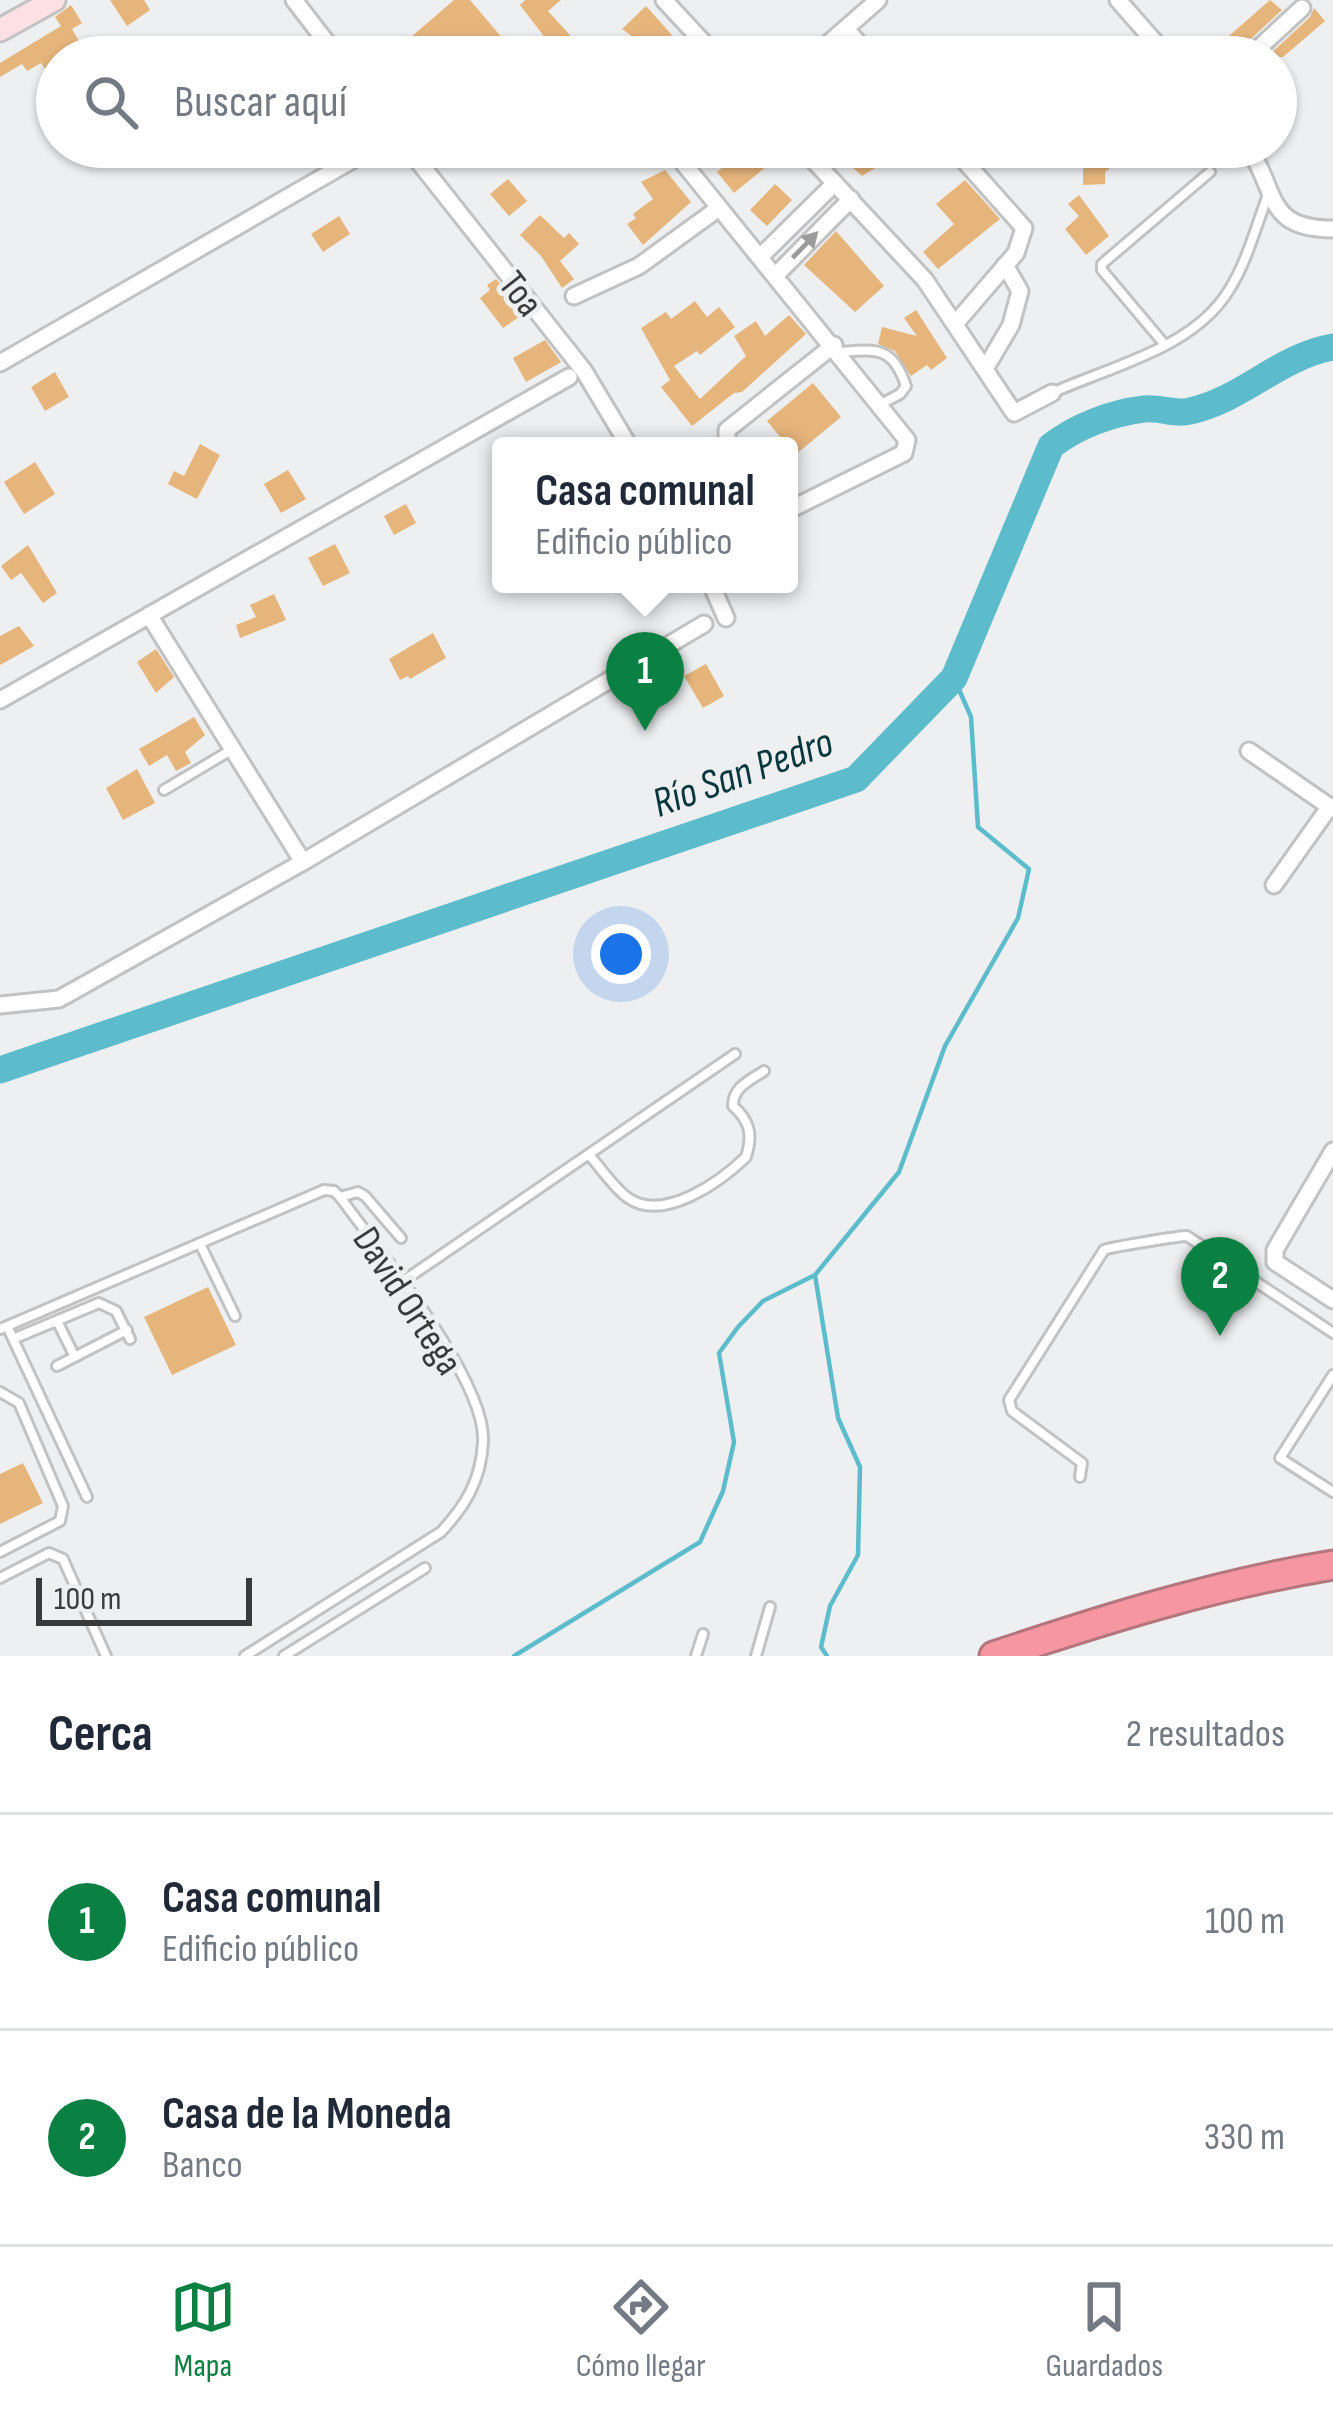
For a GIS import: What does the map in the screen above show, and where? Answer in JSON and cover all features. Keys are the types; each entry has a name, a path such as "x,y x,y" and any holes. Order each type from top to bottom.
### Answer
{"highway":[{"path":"994,1656 1249,1579 1333,1565"}],"street":[{"path":"0,30 54,0"},
{"path":"294,0 322,36"},
{"path":"664,0 697,36"},
{"path":"838,36 878,0"},
{"path":"1118,0 1150,36"},
{"path":"1272,36 1302,8"},
{"path":"846,29 852,36"},
{"path":"1,361 338,168"},
{"name":"Toa","path":"424,168 584,371 623,437"},
{"path":"687,168 906,436 904,454 798,506"},
{"path":"821,168 925,280 1015,413 1052,393"},
{"path":"955,324 1016,253 1024,229 970,168"},
{"path":"1258,168 1277,210 1291,222 1310,229 1333,229"},
{"path":"760,257 835,183"},
{"path":"775,276 851,200"},
{"path":"574,296 639,266 719,208"},
{"path":"985,369 1011,325 1020,290 1005,265"},
{"path":"727,437 727,430 837,349"},
{"path":"0,700 568,377"},
{"path":"715,593 726,618"},
{"path":"149,615 303,862"},
{"path":"0,1005 58,998 303,862 704,623"},
{"path":"1249,752 1331,807 1274,885"},
{"path":"1333,1151 1275,1250 1275,1262 1333,1300"}],"lane":[{"path":"1165,345 1102,270 1102,264 1210,172"},
{"path":"1052,393 1165,345 1203,318 1230,289 1268,194"},
{"path":"837,349 874,349 887,354 906,386 881,404"},
{"path":"164,790 232,749"},
{"path":"402,1282 735,1054"},
{"path":"589,1155 632,1201 650,1205 681,1201 706,1190 746,1157 750,1131 733,1097 764,1071"},
{"name":"David Ortega","path":"4,1328 324,1190 334,1190 340,1197 443,1342 480,1414 484,1440 466,1505 441,1532 251,1654"},
{"path":"340,1197 358,1192 365,1196 401,1238"},
{"path":"1080,1477 1082,1463 1012,1411 1009,1400 1103,1250 1117,1244 1140,1246 1187,1236 1333,1333"},
{"path":"201,1246 235,1316"},
{"path":"14,1339 99,1303 116,1311 129,1334 57,1366"},
{"path":"57,1321 76,1357"},
{"path":"4,1328 14,1339 87,1497"},
{"path":"1333,1375 1280,1458 1333,1492"},
{"path":"0,1392 19,1403 63,1507 60,1521 0,1552"},
{"path":"0,1577 49,1553 63,1559 106,1656"},
{"path":"284,1656 425,1568"},
{"path":"756,1656 770,1607"},
{"path":"696,1656 703,1634"}],"building":[{"path":"110,0 144,0 150,10 127,26"},
{"path":"454,0 470,0 501,36 412,36"},
{"path":"525,0 561,0 548,11 571,36 544,36 520,5"},
{"path":"1270,0 1282,10 1254,36 1229,36"},
{"path":"71,5 82,23 72,29 76,36 45,36 61,26 55,17"},
{"path":"646,6 672,35 632,36 622,29"},
{"path":"1314,8 1325,21 1297,45 1297,36 1290,36"},
{"path":"36,41 36,66 27,71 22,64 0,77 0,63"},
{"path":"722,168 765,168 734,193 717,172"},
{"path":"1083,168 1110,168 1105,184 1083,185"},
{"path":"665,170 691,202 643,245 627,224 653,199 641,182"},
{"path":"508,179 527,201 509,216 490,194"},
{"path":"965,180 1000,219 938,269 923,252 954,224 936,204"},
{"path":"775,184 792,200 767,226 750,210"},
{"path":"1079,195 1109,236 1086,255 1065,229 1079,216 1068,204"},
{"path":"540,215 564,238 569,233 579,244 560,261 574,279 562,288 520,235"},
{"path":"339,216 350,234 323,252 311,234"},
{"path":"836,231 884,286 855,312 804,265"},
{"path":"496,279 515,303 511,306 519,317 503,328 480,298"},
{"path":"695,301 707,317 719,307 735,327 700,355 697,351 674,366 700,399 746,356 734,336 756,321 765,336 789,315 806,334 742,392 734,393 692,426 661,387 670,380 641,328 666,312 671,319"},
{"path":"916,310 947,358 911,376 895,351 878,344 882,327 917,336 904,318"},
{"path":"545,340 561,362 526,382 513,358"},
{"path":"55,372 69,397 45,411 31,387"},
{"path":"813,383 841,417 798,453 798,437 780,437 767,421"},
{"path":"200,444 220,455 197,499 168,484 174,471 184,476"},
{"path":"35,462 55,494 24,514 4,482"},
{"path":"288,470 306,499 281,513 264,484"},
{"path":"406,504 416,523 394,535 384,516"},
{"path":"335,544 350,573 323,586 308,558"},
{"path":"28,545 57,593 43,603 21,573 11,580 1,566"},
{"path":"274,594 286,620 240,638 236,625 256,617 250,605"},
{"path":"19,626 34,646 0,665 0,636"},
{"path":"433,633 446,658 400,680 389,659"},
{"path":"156,649 174,677 156,693 137,662"},
{"path":"706,664 724,696 703,708 684,676"},
{"path":"194,717 205,735 185,752 191,763 176,771 167,755 149,766 139,749"},
{"path":"137,769 155,803 123,820 106,788"},
{"path":"208,1287 236,1345 172,1375 144,1317"},
{"path":"23,1463 43,1503 0,1524 0,1474"}],"waterway":[{"name":"Río San Pedro","path":"0,1070 856,779 954,678 1051,446 1119,414 1150,409 1184,412 1209,405 1296,359 1333,347"},
{"path":"514,1656 700,1542 723,1491 734,1442 719,1353 763,1301 815,1275 899,1172 945,1046 1018,918 1029,869 978,827 971,717 954,678"},
{"path":"815,1275 838,1418 860,1467 858,1555 830,1606 821,1647 827,1656"}],"place":[{"name":"Casa comunal","path":"645,731"},
{"name":"Casa de la Moneda","path":"1220,1336"}]}
